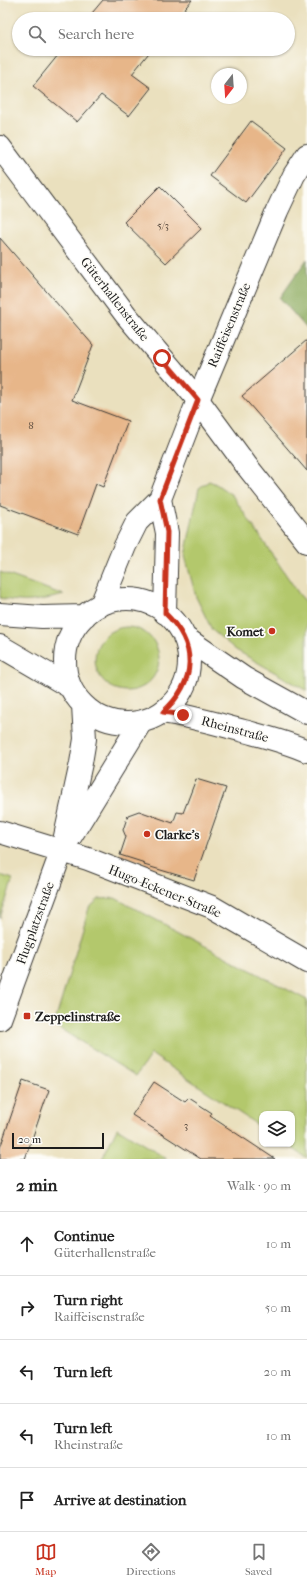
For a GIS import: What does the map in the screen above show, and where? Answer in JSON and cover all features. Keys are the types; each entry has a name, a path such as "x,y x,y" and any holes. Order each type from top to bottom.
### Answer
{"street":[{"name":"Güterhallenstraße","path":"0,147 126,315 198,400 246,465 307,542"},
{"name":"Raiffeisenstraße","path":"93,610 137,522 160,499 198,400 277,211 294,175 307,155"},
{"path":"160,499 167,532 165,613"},
{"path":"0,614 42,618 93,610 117,600 134,600 150,604 165,613 176,624 184,637 188,653 188,670 184,686 175,701 163,712 141,722 125,723 109,721 95,714 82,704 75,696 70,687 66,672 65,657 68,642 75,627 93,610"},
{"path":"184,637 244,678 307,713"},
{"path":"0,646 70,687"},
{"name":"Flugplatzstraße","path":"0,1019 62,850 85,739 82,704"},
{"name":"Rheinstraße","path":"163,712 183,715 224,726 293,745 307,751"},
{"name":"Flugplatzstraße","path":"62,850 141,722"},
{"path":"0,832 62,850"},
{"name":"Hugo-Eckener-Straße","path":"62,850 212,907 307,962"}],"green space":[{"path":"307,259 307,329 280,298"},
{"path":"209,481 232,495 299,594 307,603 307,691 236,650 212,630 196,597 185,556 199,488"},
{"path":"0,572 64,595 32,601 17,601 0,598"},
{"path":"127,627 139,629 150,636 157,647 159,659 157,671 150,682 139,689 127,691 115,689 104,682 97,671 95,659 97,647 104,636 115,629"},
{"path":"0,875 13,879 0,918"},
{"path":"115,898 307,1000 307,1158 290,1147 295,1147 295,1111 259,1111 259,1126 151,1054 136,1076 54,1025 89,908 99,899"},
{"path":"117,1128 167,1159 102,1159"}],"building":[{"path":"103,0 192,0 182,12 93,12"},
{"path":"57,56 146,56 132,74 151,88 129,116 101,95 77,122 33,86"},
{"path":"251,121 287,148 246,203 210,176"},
{"path":"160,186 202,228 166,263 124,222"},
{"path":"0,238 93,345 72,400 128,421 103,487 96,484 78,534 0,505"},
{"path":"307,340 307,471 242,396"},
{"path":"196,779 226,788 194,880 144,865 145,863 120,855 126,837 123,830 128,815 139,811 173,823 177,812 183,813"},
{"path":"23,1081 49,1090 25,1159 0,1159 0,1148"},
{"path":"154,1082 185,1102 189,1098 212,1113 210,1116 275,1159 201,1159 132,1115"}],"place":[{"name":"Komet","path":"272,631"},
{"name":"Clarke's","path":"147,834"},
{"name":"Zeppelinstraße","path":"27,1016"}],"route":[{"path":"162,358 198,400 160,499 167,532 165,613 176,624 184,637 188,653 188,670 184,686 175,701 163,712 183,715"}]}
